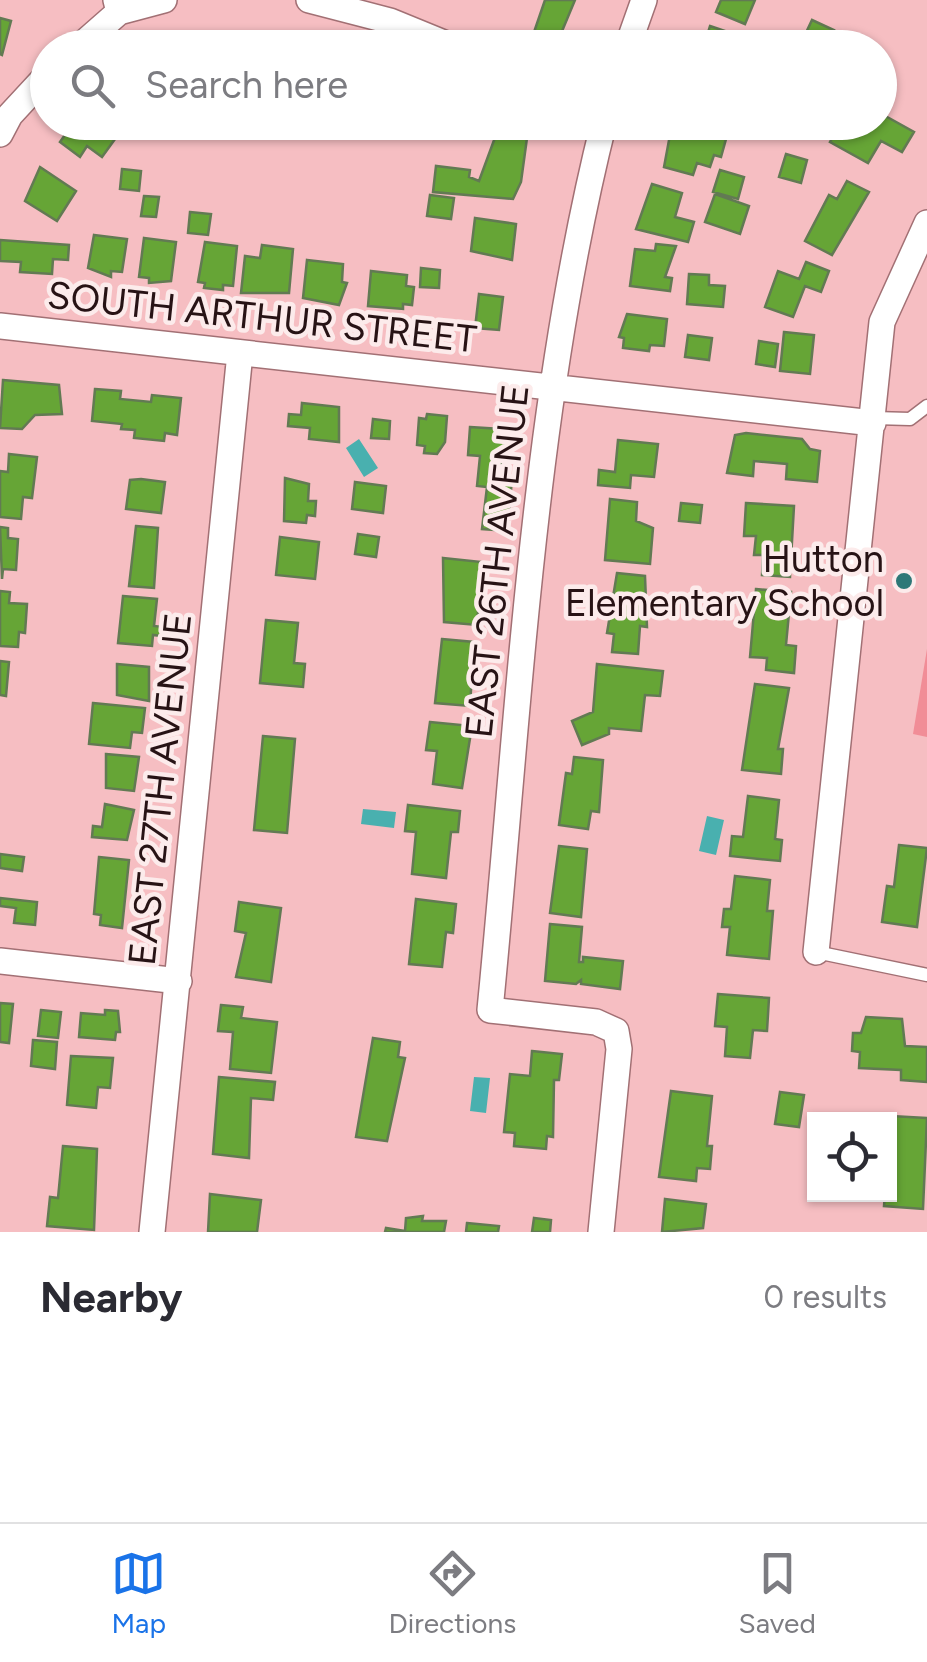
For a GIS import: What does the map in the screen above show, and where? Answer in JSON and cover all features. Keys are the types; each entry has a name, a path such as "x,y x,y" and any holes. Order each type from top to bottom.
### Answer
{"street":[{"path":"95,30 118,6 164,0"},
{"path":"310,0 410,30"},
{"path":"633,30 644,0"},
{"path":"0,134 10,115 30,93"},
{"name":"EAST 26TH AVENUE","path":"599,140 578,224 552,388 490,1010 596,1022 616,1031 620,1049 601,1232"},
{"path":"816,952 882,322 927,223"},
{"name":"SOUTH ARTHUR STREET","path":"0,326 874,420"},
{"name":"EAST 27TH AVENUE","path":"152,1232 240,353"},
{"path":"0,961 179,982"}],"lane":[{"path":"874,420 910,419 927,406"},
{"path":"816,952 927,976"}],"shaded area":[{"path":"927,649 927,737 913,734"}],"water":[{"path":"359,439 378,468 364,477 346,448"},
{"path":"363,809 396,812 394,828 361,824"},
{"path":"707,816 724,820 716,855 699,851"},
{"path":"474,1077 490,1078 486,1113 470,1111"}],"building":[{"path":"545,0 575,0 562,30 535,30"},
{"path":"721,0 755,0 745,24 716,12"},
{"path":"0,18 11,21 2,55 0,54"},
{"path":"812,20 834,30 807,30"},
{"path":"897,122 914,132 902,152 881,141 868,163 830,142 897,140"},
{"path":"114,140 102,157 87,146 80,157 60,142"},
{"path":"494,140 527,140 521,182 513,199 433,192 436,166 470,170 469,177 479,181"},
{"path":"669,140 726,140 721,157 714,155 710,167 697,163 693,175 664,167"},
{"path":"786,154 807,160 801,183 779,177"},
{"path":"40,167 76,191 57,221 25,201"},
{"path":"122,169 141,171 139,191 120,189"},
{"path":"720,170 744,177 738,199 713,192"},
{"path":"847,181 869,192 832,255 805,241 829,195 837,199"},
{"path":"652,184 682,193 675,217 694,222 688,242 636,229"},
{"path":"715,194 749,206 740,234 705,222"},
{"path":"430,195 454,198 451,219 427,216"},
{"path":"144,196 159,197 156,217 141,216"},
{"path":"190,212 211,214 208,235 188,233"},
{"path":"475,218 516,224 512,260 471,251"},
{"path":"94,235 127,239 122,272 111,271 111,277 88,268"},
{"path":"144,238 176,242 171,281 149,283 149,278 139,277"},
{"path":"0,240 69,245 68,260 53,259 52,274 20,272 21,262 0,261"},
{"path":"205,242 237,246 233,286 223,285 223,290 204,288 205,283 198,282"},
{"path":"656,244 676,246 665,277 672,278 670,291 630,286 635,249 655,251"},
{"path":"262,245 293,249 289,293 241,293 245,256 260,258"},
{"path":"307,260 343,264 342,282 347,283 339,305 303,298"},
{"path":"806,262 829,271 821,292 805,286 793,317 765,307 778,271 799,279"},
{"path":"421,268 440,270 439,288 420,287"},
{"path":"371,271 407,275 406,286 414,287 412,305 403,304 403,309 368,306"},
{"path":"689,274 709,275 709,285 725,286 723,307 687,304"},
{"path":"479,294 503,297 499,330 475,328"},
{"path":"627,314 667,319 664,346 650,345 649,351 623,348 624,338 619,337"},
{"path":"784,332 814,335 810,374 780,371"},
{"path":"688,335 712,338 709,360 685,357"},
{"path":"759,341 778,344 775,367 756,364"},
{"path":"3,380 59,385 62,414 35,415 22,429 0,428"},
{"path":"95,389 121,391 120,399 151,402 152,395 181,398 177,435 165,433 164,441 134,438 135,430 121,429 122,424 92,421"},
{"path":"302,403 339,407 339,442 309,439 310,428 288,426 289,414 301,415"},
{"path":"427,414 447,416 445,442 437,454 424,453 425,446 417,445 419,418 426,419"},
{"path":"373,419 390,421 389,439 371,438"},
{"path":"470,427 501,429 500,438 506,438 499,476 512,477 508,531 482,529 487,487 477,486 480,456 468,455"},
{"path":"735,435 802,439 810,449 820,451 817,482 786,479 787,464 754,461 753,476 727,473"},
{"path":"618,440 658,444 654,477 631,475 630,488 598,485 599,470 615,472"},
{"path":"9,454 37,457 32,498 23,497 21,519 0,517 0,471 8,472"},
{"path":"285,478 309,484 308,501 316,501 315,516 307,515 306,523 284,521"},
{"path":"130,480 165,482 161,513 126,509"},
{"path":"355,482 386,486 383,513 352,509"},
{"path":"610,499 637,502 636,521 653,528 650,564 605,560"},
{"path":"681,503 702,505 700,523 679,521"},
{"path":"746,503 794,506 790,577 762,575 763,555 754,555 756,536 744,536"},
{"path":"136,526 158,528 154,588 129,586"},
{"path":"0,527 8,528 8,538 18,539 16,570 3,569 2,579"},
{"path":"358,534 379,537 376,557 355,554"},
{"path":"280,537 319,542 315,579 276,575"},
{"path":"443,558 482,562 477,625 444,622"},
{"path":"617,573 645,576 647,627 640,626 638,654 612,652 614,634 607,633"},
{"path":"756,589 791,592 786,645 796,646 794,673 766,670 767,658 750,657"},
{"path":"0,591 10,592 9,603 27,604 25,633 19,632 18,647 0,646"},
{"path":"123,596 157,599 154,626 163,627 162,636 153,635 152,646 118,643"},
{"path":"266,620 298,623 294,663 305,664 303,687 260,683"},
{"path":"442,639 474,642 470,706 435,703"},
{"path":"0,661 9,662 6,696 0,695"},
{"path":"117,664 149,667 149,701 117,695"},
{"path":"597,664 663,671 660,696 645,695 641,731 609,728 609,734 582,745 572,721 593,712"},
{"path":"755,684 789,688 778,749 783,749 781,774 742,770"},
{"path":"93,703 145,708 142,733 132,732 130,748 89,744"},
{"path":"430,722 472,726 462,788 433,784 437,751 426,750"},
{"path":"263,736 295,739 287,833 254,830"},
{"path":"106,754 139,757 134,791 106,788"},
{"path":"574,757 603,760 599,812 591,811 588,829 559,825 566,773 572,774"},
{"path":"748,796 779,800 775,839 782,840 780,861 730,856 732,836 743,837"},
{"path":"105,804 134,810 127,840 92,837 93,826 102,827"},
{"path":"408,805 460,811 458,832 451,832 446,878 412,874 416,832 405,831"},
{"path":"899,845 927,848 917,927 882,922 887,886 894,887"},
{"path":"559,846 587,849 581,917 550,913"},
{"path":"0,854 24,857 22,871 0,868"},
{"path":"99,857 129,860 122,928 100,925 101,915 94,914"},
{"path":"735,876 770,880 767,911 773,911 769,959 727,955 730,927 722,927 724,909 731,909"},
{"path":"0,898 37,902 35,925 14,923 16,908 0,906"},
{"path":"416,899 456,904 453,933 446,932 442,967 409,964"},
{"path":"239,902 281,908 271,982 236,977 246,933 235,931"},
{"path":"550,924 582,927 579,962 583,962 583,957 623,961 620,989 581,984 581,980 576,984 545,981"},
{"path":"718,994 769,998 767,1031 753,1030 750,1058 725,1056 727,1027 715,1026"},
{"path":"0,1003 13,1004 9,1043 0,1042"},
{"path":"221,1005 243,1007 241,1018 277,1022 271,1073 230,1069 233,1032 218,1031"},
{"path":"41,1010 61,1012 58,1038 38,1036"},
{"path":"105,1010 118,1011 120,1032 116,1032 115,1040 79,1037 81,1013 105,1015"},
{"path":"866,1017 902,1019 905,1046 927,1047 927,1082 901,1080 901,1070 859,1068 860,1052 852,1051 853,1033 861,1033"},
{"path":"373,1038 400,1042 398,1057 405,1058 387,1141 356,1137"},
{"path":"33,1040 57,1042 55,1069 31,1066"},
{"path":"532,1051 562,1054 559,1080 554,1080 553,1137 547,1136 546,1149 514,1146 515,1133 504,1132 510,1074 530,1076"},
{"path":"71,1056 113,1058 110,1088 98,1087 96,1108 67,1105"},
{"path":"219,1077 275,1082 273,1100 251,1098 249,1158 213,1154"},
{"path":"671,1091 712,1096 707,1146 712,1146 710,1169 697,1168 696,1181 659,1177"},
{"path":"780,1092 804,1095 799,1127 775,1124"},
{"path":"897,1116 927,1118 923,1209 884,1206 884,1202 897,1202"},
{"path":"63,1146 97,1149 94,1230 47,1226 50,1197 58,1198"},
{"path":"210,1194 261,1200 257,1232 208,1232"},
{"path":"665,1199 706,1204 703,1228 662,1232"},
{"path":"423,1216 422,1221 446,1221 444,1232 385,1232 386,1228 405,1231 406,1218"},
{"path":"534,1218 551,1220 550,1232 532,1232"},
{"path":"467,1223 499,1226 498,1232 466,1232"}],"place":[{"name":"Hutton Elementary School","path":"904,581"}]}
